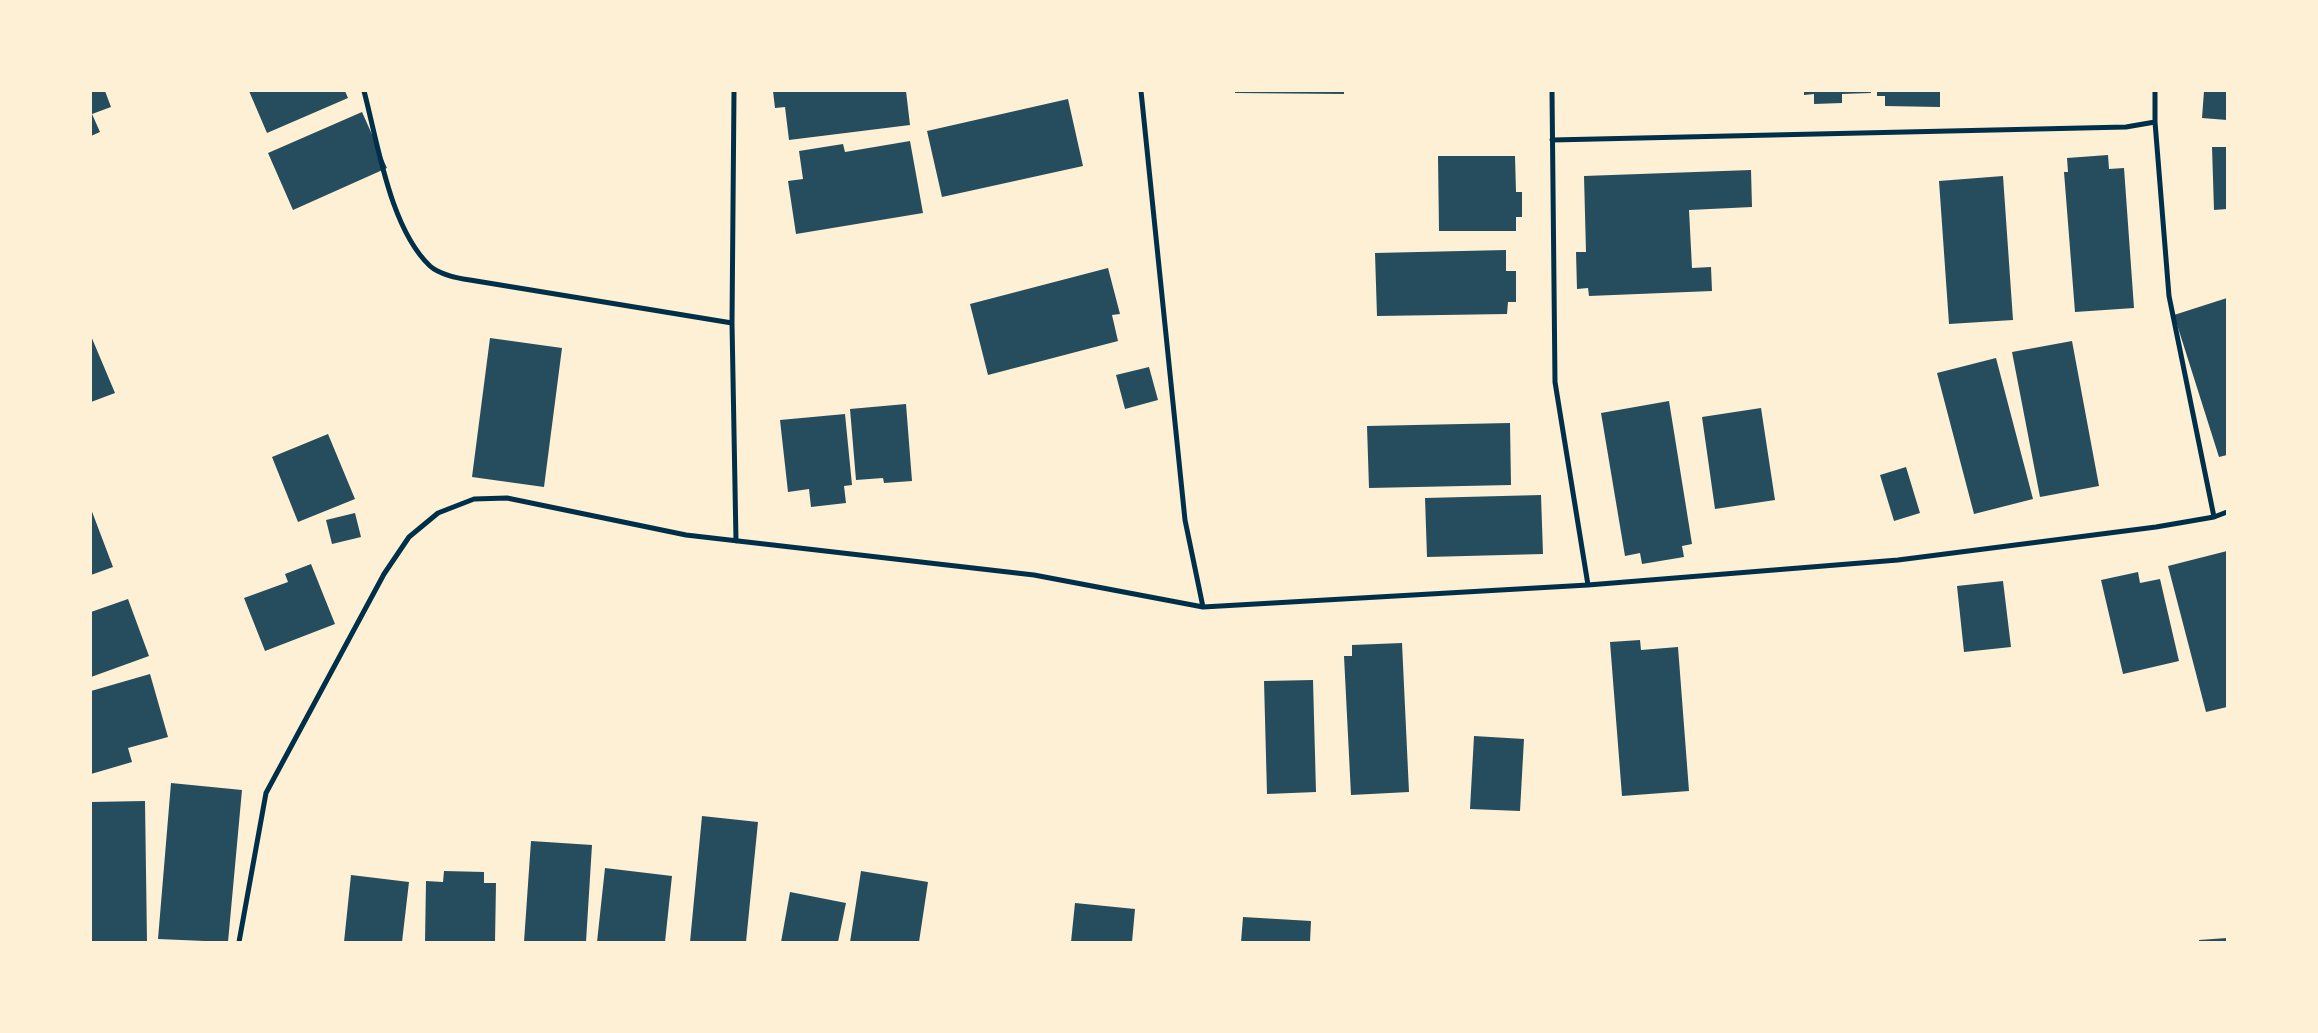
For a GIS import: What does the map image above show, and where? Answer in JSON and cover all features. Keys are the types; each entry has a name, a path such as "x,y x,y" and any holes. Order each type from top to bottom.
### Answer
{"street":[{"path":"364,91 392,201 407,235 431,267 449,276 470,280 732,323"},
{"path":"734,91 732,323 736,541"},
{"path":"1141,91 1185,520 1203,607"},
{"path":"1552,91 1555,382 1588,585"},
{"path":"2155,91 2154,122 2169,296 2214,517"},
{"path":"1552,140 2126,127 2154,122"},
{"path":"239,942 266,793 384,574 409,536 438,513 474,498 507,498 686,535 1034,575 1203,607 1588,585 1898,560 2156,527 2214,517 2227,512"}],"building":[{"path":"91,91 105,91 111,107 92,114 100,132 91,136"},
{"path":"249,91 345,91 348,98 267,133"},
{"path":"773,91 906,91 910,125 789,140 785,107 775,108"},
{"path":"1235,91 1344,91 1344,94 1235,93"},
{"path":"1804,91 1871,91 1871,93 1842,94 1842,103 1814,104 1814,94 1804,95"},
{"path":"1877,91 1940,91 1940,107 1885,106 1885,96 1877,96"},
{"path":"2204,91 2227,91 2227,120 2202,118"},
{"path":"1068,99 1083,166 942,197 927,131"},
{"path":"362,112 387,168 293,210 268,153"},
{"path":"910,141 923,213 796,234 788,181 803,179 799,151 843,144 845,152"},
{"path":"2212,147 2227,147 2227,209 2214,210"},
{"path":"2108,155 2109,169 2124,168 2134,308 2075,312 2064,172 2068,172 2067,158"},
{"path":"1438,156 1515,156 1516,192 1522,192 1522,217 1516,217 1516,231 1439,231"},
{"path":"1751,170 1752,207 1689,210 1692,268 1711,267 1712,291 1589,296 1588,288 1577,289 1576,252 1586,252 1584,176"},
{"path":"2003,176 2013,320 1949,324 1939,181"},
{"path":"1506,250 1506,271 1516,271 1516,302 1508,302 1507,314 1377,316 1375,253"},
{"path":"1108,268 1120,314 1112,315 1118,341 988,375 970,304"},
{"path":"2227,298 2227,455 2219,457 2174,315"},
{"path":"91,336 115,393 91,402"},
{"path":"490,338 562,348 544,487 472,477"},
{"path":"2072,341 2099,486 2040,497 2012,352"},
{"path":"1996,358 2033,499 1974,514 1937,373"},
{"path":"1149,367 1158,400 1125,409 1116,375"},
{"path":"1669,401 1692,544 1682,546 1684,557 1642,564 1640,553 1625,556 1601,413"},
{"path":"906,404 912,481 884,483 883,478 856,480 850,409"},
{"path":"1761,408 1775,500 1715,509 1702,417"},
{"path":"845,414 852,485 844,486 846,503 811,507 809,489 788,492 780,420"},
{"path":"1510,423 1511,485 1369,488 1367,426"},
{"path":"328,434 355,499 298,522 272,457"},
{"path":"1906,467 1920,513 1894,521 1880,475"},
{"path":"1541,495 1543,554 1427,557 1425,498"},
{"path":"91,509 113,567 91,575"},
{"path":"355,513 361,537 332,544 326,520"},
{"path":"2227,551 2227,707 2206,712 2168,566"},
{"path":"311,564 335,624 265,651 244,598 288,582 285,574"},
{"path":"2138,572 2140,583 2160,579 2179,661 2123,674 2101,580"},
{"path":"2003,581 2011,647 1964,652 1957,586"},
{"path":"128,599 149,656 91,677 91,612"},
{"path":"1640,640 1641,650 1678,647 1689,791 1622,796 1610,642"},
{"path":"1402,643 1409,792 1351,795 1344,656 1352,656 1352,645"},
{"path":"150,674 168,737 128,748 132,762 91,774 91,691"},
{"path":"1313,680 1316,792 1267,794 1264,681"},
{"path":"1474,736 1524,739 1520,811 1470,809"},
{"path":"171,783 242,790 228,942 158,939"},
{"path":"145,801 147,942 91,942 91,802"},
{"path":"702,816 758,822 746,942 690,942"},
{"path":"531,841 592,845 586,942 524,942"},
{"path":"605,868 672,876 665,942 597,942"},
{"path":"444,871 484,872 484,883 496,883 495,942 425,942 426,881 443,882"},
{"path":"861,871 928,882 919,942 850,942"},
{"path":"351,875 409,882 402,942 344,942"},
{"path":"790,892 846,903 838,942 781,942"},
{"path":"1075,903 1135,909 1132,942 1071,942"},
{"path":"1243,917 1311,921 1310,942 1241,942"},
{"path":"2227,938 2227,942 2199,942 2199,940"}]}
